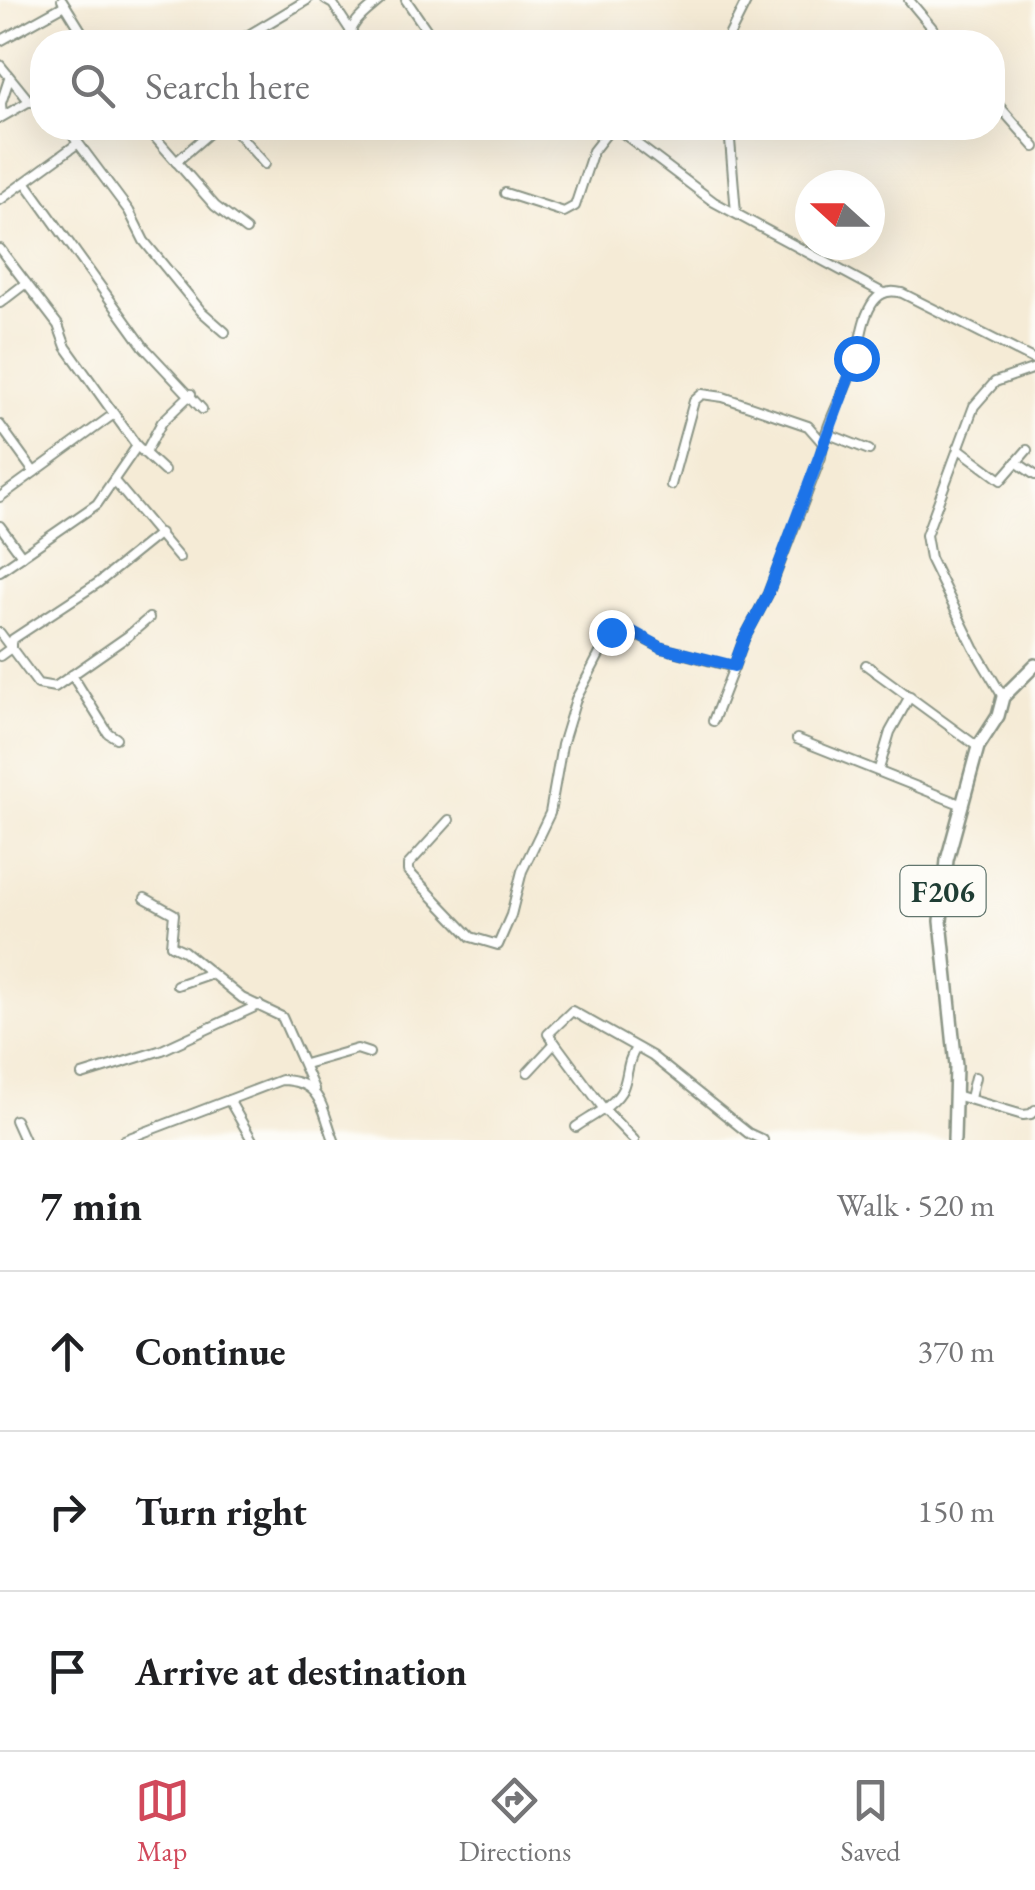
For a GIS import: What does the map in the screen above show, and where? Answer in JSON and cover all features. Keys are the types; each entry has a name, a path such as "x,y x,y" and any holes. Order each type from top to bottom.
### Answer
{"main road":[{"name":"F206","path":"954,1140 956,1066 941,920 946,860 978,746 998,716 1004,697 1035,666"}],"street":[{"path":"258,30 308,0"},
{"path":"326,0 350,28 380,0"},
{"path":"406,0 427,30"},
{"path":"732,30 747,0"},
{"path":"909,0 934,30"},
{"path":"0,41 64,2 81,30"},
{"path":"0,65 30,102 1,117 1,102 9,79"},
{"path":"1005,113 1035,146"},
{"path":"74,140 129,211 144,241 201,312 225,332"},
{"path":"157,140 214,206 246,230"},
{"path":"176,162 201,140"},
{"path":"244,140 265,164"},
{"path":"505,192 570,211 593,151 603,140"},
{"path":"630,140 714,202 883,293"},
{"path":"730,140 736,213"},
{"path":"0,200 77,144"},
{"path":"26,183 144,347 202,410"},
{"path":"0,248 58,325 66,347 114,414 141,450 164,471"},
{"path":"0,304 26,283"},
{"path":"713,720 744,639 768,594 853,367 869,310 883,293 902,293 1035,360"},
{"path":"1004,697 974,648 928,548 927,529 974,406 984,391 996,382 1035,368"},
{"path":"0,571 98,504 117,473 191,394"},
{"path":"671,485 694,401 702,394 724,396 808,426 824,437 869,450"},
{"path":"0,497 114,414"},
{"path":"0,426 34,472"},
{"path":"958,448 1001,480 1027,450"},
{"path":"1016,462 1035,475"},
{"path":"114,482 179,558"},
{"path":"0,526 22,556"},
{"path":"0,656 11,648 13,639 98,584 160,534"},
{"path":"0,633 43,687 55,687 149,618"},
{"path":"449,820 418,853 408,871 471,937 498,945 512,915 522,870 550,814 562,745 576,699 611,632 622,626 662,648 734,666"},
{"path":"866,665 978,746"},
{"path":"72,675 108,732 116,738"},
{"path":"879,769 890,732 910,696"},
{"path":"797,739 960,804"},
{"path":"145,898 174,914 172,946 184,951 242,998 282,1018 305,1064 334,1140"},
{"path":"176,985 209,974"},
{"path":"82,1074 162,1050 260,1005"},
{"path":"634,1140 603,1108 548,1034 572,1011 636,1048 696,1090 746,1137 764,1140"},
{"path":"528,1072 555,1042"},
{"path":"576,1127 623,1088 626,1067 636,1048"},
{"path":"305,1064 357,1049 369,1052"},
{"path":"970,1098 975,1077"},
{"path":"124,1140 281,1080 305,1082 314,1089"},
{"path":"954,1094 1023,1115 1035,1110"},
{"path":"229,1100 252,1140"},
{"path":"16,1120 24,1140"}],"route":[{"path":"611,632 622,626 662,648 734,666 768,594 856,358"}]}
